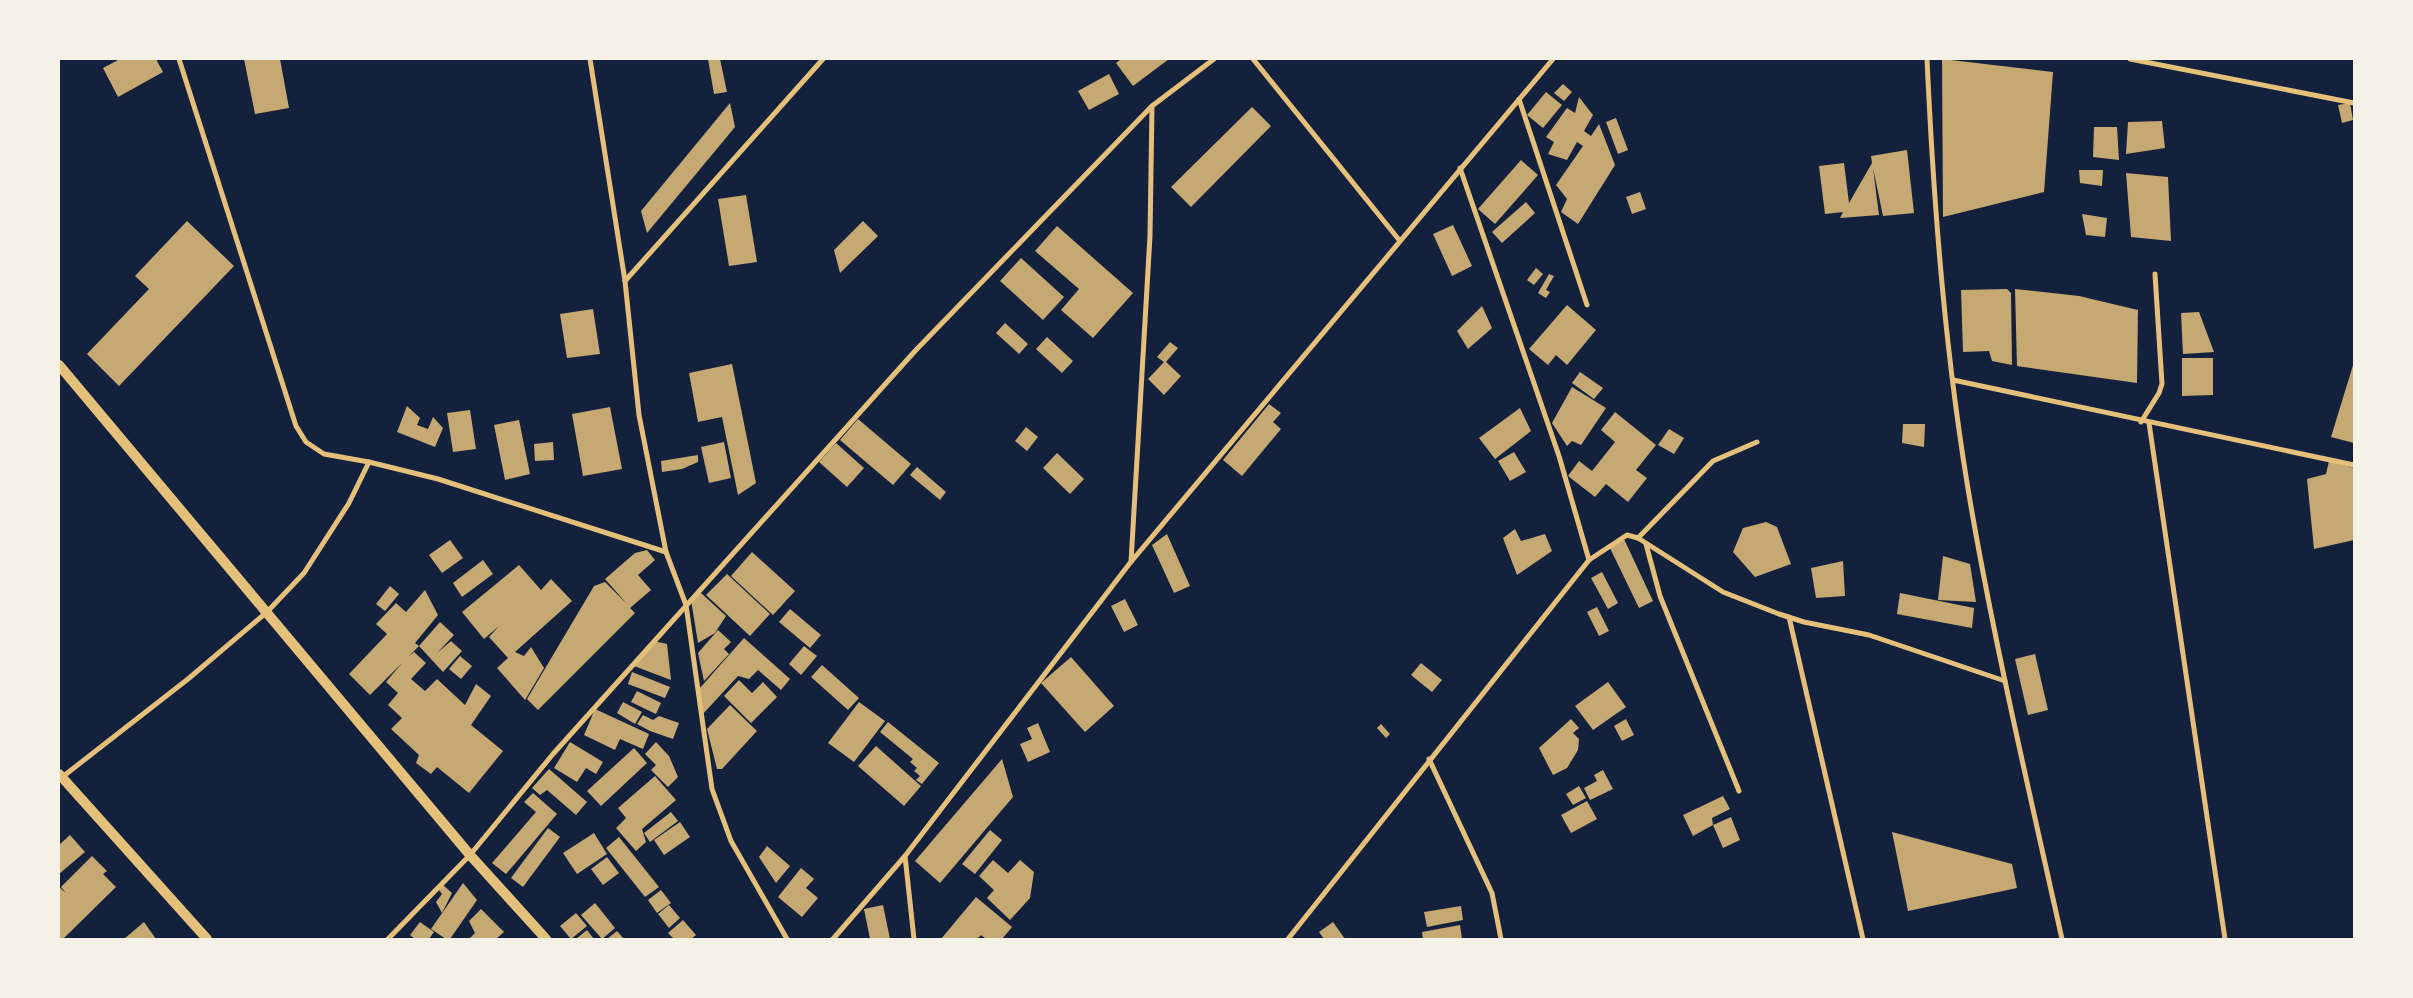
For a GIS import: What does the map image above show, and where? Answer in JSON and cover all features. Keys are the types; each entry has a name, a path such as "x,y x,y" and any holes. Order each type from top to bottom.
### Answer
{"main road":[{"path":"59,364 470,855 546,939"},
{"path":"60,777 207,939"}],"street":[{"path":"179,59 296,426 306,442 324,454 370,462 438,479 666,552"},
{"path":"590,59 625,282 639,415 666,552 686,605 712,789 731,841 787,939"},
{"path":"625,282 823,59"},
{"path":"388,939 470,855 553,754 915,351 1152,106 1214,59"},
{"path":"1253,59 1400,241"},
{"path":"833,939 905,856 1130,563 1553,59"},
{"path":"1927,59 1933,192 1953,380 1973,518 2005,681 2062,939"},
{"path":"2130,59 2354,103"},
{"path":"1519,99 1587,305"},
{"path":"1130,563 1150,236 1152,106"},
{"path":"1460,168 1559,456 1589,560"},
{"path":"2141,422 2159,393 2162,384 2155,274"},
{"path":"1953,380 2141,422 2354,465"},
{"path":"2149,423 2225,939"},
{"path":"1638,538 1713,461 1756,442"},
{"path":"60,777 188,679 267,612 304,573 349,503 370,462"},
{"path":"1288,939 1429,759 1589,560 1627,535 1638,538 1723,592 1789,617 1869,635 2005,681"},
{"path":"1646,543 1660,596 1739,791"},
{"path":"1789,617 1863,939"},
{"path":"1429,759 1492,893 1501,939"},
{"path":"905,856 914,939"}],"building":[{"path":"120,59 156,59 163,72 118,97 103,68"},
{"path":"244,59 280,59 289,108 255,114"},
{"path":"708,59 720,59 727,92 714,94"},
{"path":"1121,59 1169,59 1133,86 1116,63"},
{"path":"1942,59 2053,72 2044,192 1943,217"},
{"path":"1109,74 1119,94 1089,110 1078,91"},
{"path":"1563,84 1572,92 1564,101 1554,93"},
{"path":"1546,92 1562,105 1543,128 1527,115"},
{"path":"1579,97 1593,115 1584,131 1591,136 1599,124 1615,165 1578,224 1561,212 1567,199 1556,185 1583,146 1577,142 1567,160 1548,154 1554,142 1546,137 1567,108 1575,113"},
{"path":"730,103 735,127 647,233 641,211"},
{"path":"2350,103 2353,120 2342,123 2338,105"},
{"path":"1252,107 1271,126 1191,207 1171,187"},
{"path":"1616,118 1628,150 1618,154 1606,122"},
{"path":"2162,121 2165,148 2126,154 2128,122"},
{"path":"2094,127 2117,127 2119,160 2093,157"},
{"path":"1907,150 1914,213 1883,216 1873,168 1879,215 1840,218 1843,212 1825,214 1819,166 1844,163 1849,203 1872,163 1871,156"},
{"path":"1521,160 1538,175 1495,224 1478,209"},
{"path":"2079,170 2103,170 2102,186 2080,183"},
{"path":"2126,173 2168,177 2171,241 2131,237"},
{"path":"1640,192 1646,209 1632,214 1626,197"},
{"path":"746,195 757,262 729,266 718,199"},
{"path":"1526,202 1535,213 1502,243 1492,232"},
{"path":"2082,214 2107,218 2105,237 2086,235"},
{"path":"187,221 234,266 119,386 87,354 149,289 135,276"},
{"path":"863,221 878,236 840,273 834,250"},
{"path":"1453,225 1472,266 1452,276 1433,234"},
{"path":"1057,226 1133,293 1093,338 1061,310 1079,289 1035,251"},
{"path":"1021,258 1064,297 1043,320 1000,281"},
{"path":"1536,268 1543,274 1534,285 1527,280"},
{"path":"1549,274 1554,276 1546,290 1550,292 1546,298 1538,293"},
{"path":"2007,289 2011,293 2012,365 1992,361 1989,351 1963,352 1961,290"},
{"path":"2015,289 2079,296 2138,310 2137,383 2017,366"},
{"path":"1567,305 1596,330 1567,365 1556,355 1548,365 1529,349"},
{"path":"1482,306 1492,328 1468,349 1457,331"},
{"path":"593,309 600,354 567,358 560,314"},
{"path":"2199,312 2214,352 2183,354 2181,313"},
{"path":"1005,323 1028,344 1019,354 996,333"},
{"path":"1047,337 1073,361 1062,373 1036,349"},
{"path":"1170,342 1178,348 1166,362 1181,376 1164,395 1148,379 1164,362 1157,357"},
{"path":"2182,358 2213,358 2213,395 2182,396"},
{"path":"2354,362 2354,443 2331,437"},
{"path":"732,364 756,483 738,495 722,417 698,422 689,373"},
{"path":"1580,372 1603,388 1594,399 1572,383"},
{"path":"1572,387 1606,408 1581,445 1572,441 1567,446 1552,423"},
{"path":"1269,404 1281,413 1273,422 1281,429 1242,476 1223,460"},
{"path":"407,406 420,418 417,425 428,429 433,417 443,428 435,447 397,432"},
{"path":"610,407 622,469 583,476 572,414"},
{"path":"1520,408 1531,431 1495,459 1479,438"},
{"path":"470,410 476,449 453,452 447,413"},
{"path":"1615,412 1656,445 1636,470 1647,478 1628,502 1606,484 1595,497 1568,476 1579,461 1592,471 1615,442 1601,430"},
{"path":"858,419 911,464 893,485 840,440"},
{"path":"519,420 530,474 505,480 494,425"},
{"path":"1903,424 1925,424 1924,447 1902,443"},
{"path":"1026,427 1038,437 1027,451 1015,441"},
{"path":"1669,429 1684,438 1674,454 1658,445"},
{"path":"553,442 554,460 535,461 534,444"},
{"path":"724,442 731,478 709,483 701,447"},
{"path":"836,443 864,468 847,487 819,462"},
{"path":"1514,452 1526,472 1510,481 1498,461"},
{"path":"1057,453 1084,479 1070,494 1043,468"},
{"path":"698,455 698,462 682,469 662,472 661,461"},
{"path":"2329,461 2354,468 2354,540 2314,549 2307,479 2326,474"},
{"path":"917,467 946,492 940,500 910,475"},
{"path":"1766,522 1777,527 1791,564 1755,577 1733,552 1743,528"},
{"path":"1515,529 1521,541 1545,534 1552,551 1517,575 1503,538"},
{"path":"1167,534 1190,586 1174,593 1152,545"},
{"path":"1624,539 1653,601 1639,608 1609,546"},
{"path":"450,540 463,558 442,573 429,555"},
{"path":"647,550 655,560 638,575 651,590 630,608 635,613 538,710 527,699 594,586 605,582 627,604 605,579 635,553"},
{"path":"752,552 795,591 773,615 731,576"},
{"path":"1943,556 1970,564 1976,602 1938,600"},
{"path":"483,560 493,574 462,597 453,583"},
{"path":"1843,561 1845,596 1816,598 1811,568"},
{"path":"519,565 541,590 551,579 572,601 515,652 524,656 531,647 544,668 525,700 497,668 508,658 489,637 499,626 484,639 462,612"},
{"path":"1602,572 1618,603 1608,609 1591,578"},
{"path":"727,574 770,614 750,636 706,595"},
{"path":"390,586 399,594 385,611 376,604"},
{"path":"425,590 438,615 415,643 419,646 408,657 414,652 426,663 411,679 425,691 437,679 465,705 476,684 491,696 471,725 503,751 469,793 437,767 431,774 416,763 419,755 391,729 402,718 388,705 398,693 386,682 402,663 370,695 349,674 387,634 376,624 396,603 406,612"},
{"path":"701,593 726,616 715,633 698,643 691,600"},
{"path":"1900,593 1974,608 1972,628 1897,614"},
{"path":"1125,599 1138,625 1124,632 1111,606"},
{"path":"1597,607 1609,631 1599,636 1587,612"},
{"path":"790,609 821,635 810,648 779,622"},
{"path":"440,622 454,635 437,653 451,641 462,651 443,672 419,646"},
{"path":"718,630 731,642 724,649 729,654 704,681 698,653"},
{"path":"744,638 790,679 781,690 758,670 749,679 738,676 702,715 699,689"},
{"path":"654,641 667,644 671,680 634,666"},
{"path":"804,646 817,656 801,675 789,664"},
{"path":"2035,654 2048,710 2028,715 2015,659"},
{"path":"460,656 472,666 461,679 449,669"},
{"path":"1071,657 1114,706 1085,732 1041,683"},
{"path":"1421,663 1442,680 1432,692 1411,675"},
{"path":"822,665 859,698 848,710 811,677"},
{"path":"632,672 670,687 665,698 628,684"},
{"path":"739,680 752,693 763,682 777,697 751,723 724,696"},
{"path":"1608,682 1626,707 1593,730 1575,706"},
{"path":"637,691 661,703 656,714 631,702"},
{"path":"623,702 642,712 635,724 617,713"},
{"path":"859,702 885,721 854,762 828,743"},
{"path":"730,705 757,731 722,769 717,769 707,729"},
{"path":"595,709 649,734 643,749 620,739 615,750 584,735"},
{"path":"643,715 653,720 659,716 679,723 673,739 637,724"},
{"path":"1571,719 1579,728 1573,733 1579,739 1578,750 1567,768 1553,775 1539,748"},
{"path":"1626,719 1634,735 1622,741 1614,726"},
{"path":"888,722 939,763 922,784 916,780 920,776 914,771 917,768 910,762 913,759 880,732"},
{"path":"1038,723 1050,752 1028,762 1020,744 1032,739 1027,728"},
{"path":"1381,724 1390,734 1386,738 1377,728"},
{"path":"570,742 603,762 596,774 586,768 577,782 554,768"},
{"path":"656,742 669,756 678,777 668,787 651,770 656,765 645,754"},
{"path":"876,746 921,786 904,806 858,766"},
{"path":"634,748 647,763 601,806 587,791"},
{"path":"1002,759 1013,797 940,883 915,861"},
{"path":"549,769 587,802 576,815 547,790 540,795 532,788"},
{"path":"1603,770 1613,789 1590,800 1584,788 1597,781 1594,775"},
{"path":"655,776 676,800 642,829 646,842 636,851 616,828 626,818 618,808"},
{"path":"1579,786 1586,798 1573,805 1566,794"},
{"path":"533,793 557,814 506,874 492,863 536,812 524,802"},
{"path":"1723,796 1730,809 1712,818 1713,825 1693,836 1683,815"},
{"path":"1587,801 1597,819 1571,833 1561,815"},
{"path":"671,812 678,821 650,842 644,833"},
{"path":"1731,817 1740,840 1723,848 1713,825"},
{"path":"680,822 690,837 664,855 654,840"},
{"path":"548,828 560,837 523,887 511,878"},
{"path":"990,830 1002,840 975,874 962,864"},
{"path":"1892,832 2012,864 2017,888 1908,911"},
{"path":"594,833 607,854 577,874 563,853"},
{"path":"70,835 85,852 59,874 59,845"},
{"path":"619,837 659,887 645,897 606,848"},
{"path":"767,846 790,866 776,883 759,857"},
{"path":"92,856 107,871 103,874 116,887 63,939 59,939 59,887 66,893 61,887"},
{"path":"607,857 619,873 603,885 591,869"},
{"path":"993,860 1008,873 1020,860 1034,872 1030,898 1010,920 987,898 994,890 979,876"},
{"path":"801,868 814,879 806,888 818,898 802,917 778,897"},
{"path":"463,883 477,900 450,939 446,939 431,929"},
{"path":"442,884 452,893 442,913 436,902 442,894 439,890"},
{"path":"661,890 671,903 657,913 648,900"},
{"path":"976,897 1012,927 1002,939 986,939 981,935 977,939 941,939"},
{"path":"595,903 615,928 602,939 581,915"},
{"path":"669,905 680,918 669,928 658,914"},
{"path":"883,905 890,939 870,939 864,909"},
{"path":"1461,906 1463,920 1427,927 1424,912"},
{"path":"481,909 504,932 496,939 469,939 475,933 469,921"},
{"path":"576,913 587,926 571,939 560,926"},
{"path":"683,920 696,935 691,939 674,939 668,933"},
{"path":"144,922 156,939 124,939"},
{"path":"420,922 434,932 429,939 415,939 410,935"},
{"path":"1333,922 1345,939 1324,939 1319,932"},
{"path":"1460,925 1462,939 1423,939 1422,932"},
{"path":"587,930 594,939 576,939"},
{"path":"617,931 624,939 607,939"}]}
